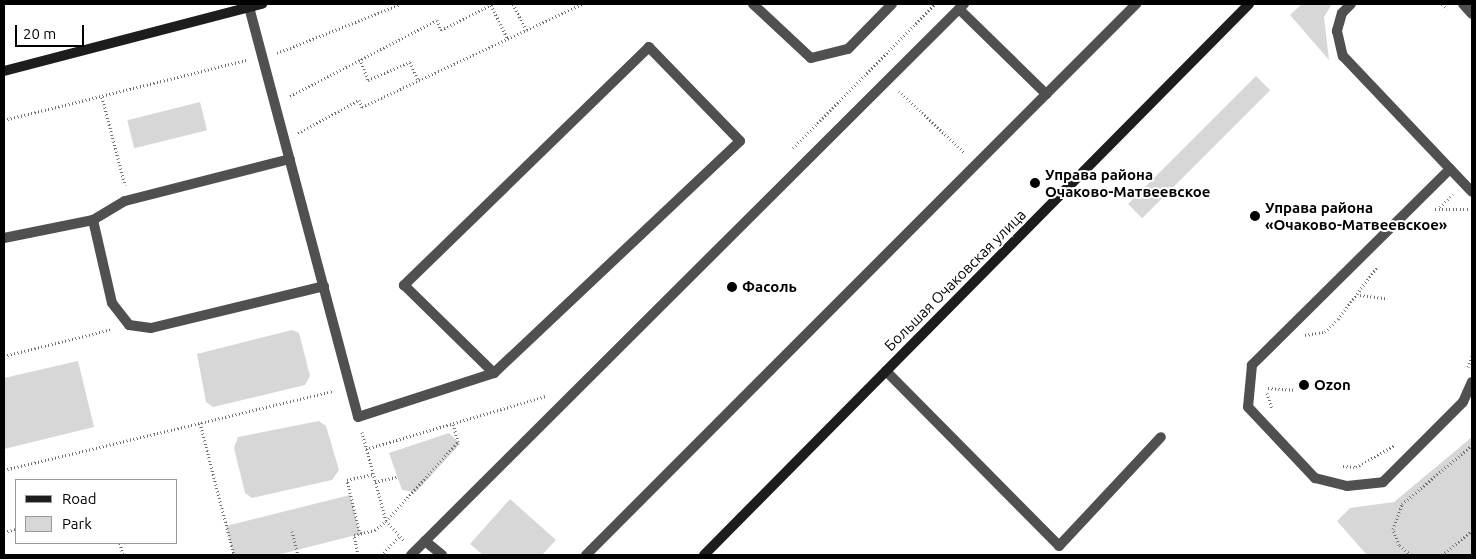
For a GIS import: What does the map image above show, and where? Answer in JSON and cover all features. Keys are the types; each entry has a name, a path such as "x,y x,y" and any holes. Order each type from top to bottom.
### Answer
{"street":[{"path":"4,71 262,4"},
{"name":"Большая Очаковская улица","path":"704,555 1249,4"}],"lane":[{"path":"753,4 811,58 848,49 892,4"},
{"path":"586,555 1136,4"},
{"path":"1351,4 1342,13 1337,31 1343,56 1472,192"},
{"path":"1463,4 1472,14"},
{"path":"412,554 962,6 1046,94"},
{"path":"249,7 358,417 494,373 740,141 649,47 404,284 494,373"},
{"path":"4,238 93,220 129,200 290,159"},
{"path":"1450,169 1252,365 1248,407 1315,478 1347,486 1383,482 1463,402 1472,382"},
{"path":"93,220 112,302 129,325 151,328 324,286"},
{"path":"886,371 1059,546 1161,437"},
{"path":"425,541 442,555"}],"path":[{"path":"280,61 277,53 401,4"},
{"path":"290,95 437,20 441,30 492,4 507,38"},
{"path":"513,4 526,30"},
{"path":"285,141 359,100 362,106 582,4"},
{"path":"4,120 252,59"},
{"path":"360,59 368,80 410,62 418,80"},
{"path":"888,80 977,164"},
{"path":"288,86 292,104"},
{"path":"102,96 129,200"},
{"path":"297,123 299,133"},
{"path":"1425,214 1439,207 1456,192"},
{"path":"1439,207 1472,210"},
{"path":"1301,336 1325,332 1360,295 1381,259"},
{"path":"1360,295 1386,298"},
{"path":"4,356 129,325"},
{"path":"1466,370 1472,356"},
{"path":"1268,382 1274,412"},
{"path":"4,470 349,388"},
{"path":"1268,388 1294,390"},
{"path":"366,449 549,395"},
{"path":"358,417 386,521 400,536 412,554"},
{"path":"200,423 234,555"},
{"path":"358,555 354,535 386,521 458,442 453,424"},
{"path":"1339,466 1356,467 1400,444"},
{"path":"1411,555 1400,545 1394,529 1402,504 1472,445"},
{"path":"360,534 347,480 373,474"},
{"path":"375,482 397,477"},
{"path":"292,531 298,555"},
{"path":"1442,555 1472,531"},
{"path":"381,555 400,536"}],"green space":[{"path":"1302,4 1332,4 1324,17 1329,60 1290,15"},
{"path":"1256,76 1270,90 1142,218 1128,204"},
{"path":"200,102 207,130 134,148 127,120"},
{"path":"292,330 299,333 310,376 305,385 213,407 206,402 197,354"},
{"path":"78,361 94,427 4,449 4,378"},
{"path":"319,421 326,426 339,470 332,480 252,498 245,493 234,448 238,437"},
{"path":"449,433 460,444 416,492 402,490 389,453"},
{"path":"1472,437 1472,555 1367,555 1337,521 1350,508 1394,502"},
{"path":"350,495 360,534 277,555 234,555 226,526"},
{"path":"510,499 556,540 542,555 483,555 470,544"}],"place":[{"name":"Управа района Очаково-Матвеевское","path":"1035,183"},
{"name":"Управа района «Очаково-Матвеевское»","path":"1255,216"},
{"name":"Фасоль","path":"732,287"},
{"name":"Ozon","path":"1304,385"}]}
